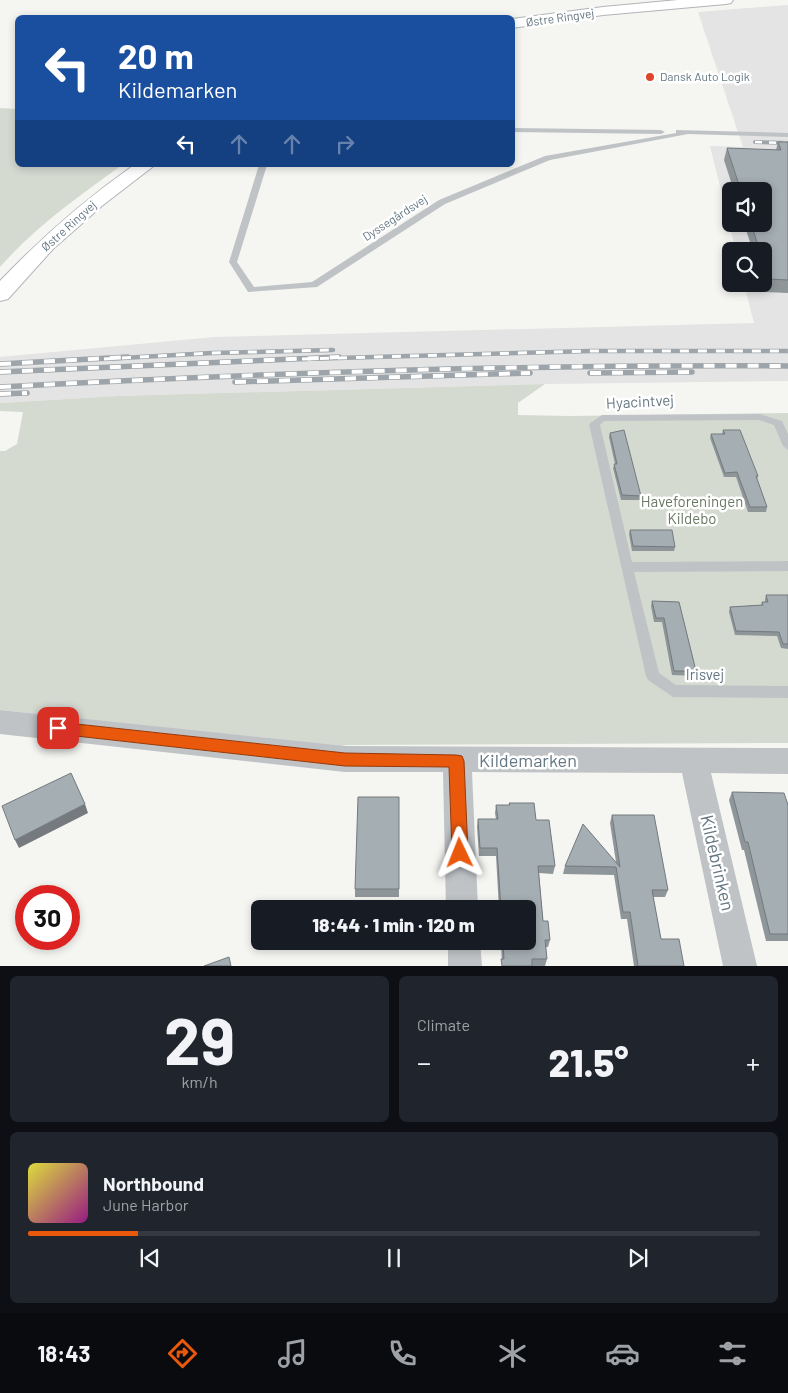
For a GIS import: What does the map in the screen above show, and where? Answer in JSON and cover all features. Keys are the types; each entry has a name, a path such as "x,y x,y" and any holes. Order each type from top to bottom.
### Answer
{"main road":[{"name":"Østre Ringvej","path":"515,24 603,11 726,0"},
{"name":"Østre Ringvej","path":"0,294 46,245 96,201 143,167"}],"street":[{"name":"Kildemarken","path":"0,722 345,760 788,761"},
{"path":"456,761 462,900"},
{"name":"Kildebrinken","path":"694,761 740,966"},
{"path":"464,950 465,966"}],"lane":[{"name":"Dyssegårdsvej","path":"515,130 788,134"},
{"name":"Dyssegårdsvej","path":"261,167 233,262 251,290 314,285 442,202 548,158 685,132"},
{"name":"Hyacintvej","path":"640,622 594,424 602,418 760,417 778,423 788,446"},
{"path":"627,567 788,566"},
{"name":"Irisvej","path":"640,622 653,676 672,691 788,692"}],"shaded area":[{"path":"788,5 788,381 545,384 117,396 0,403 0,357 215,337 754,323 746,292 772,292 772,242 734,242 731,232 772,232 772,182 722,182 722,194 710,146 743,147 698,12"}],"green space":[{"path":"0,108 15,109 15,167 119,167 43,225 0,267"},
{"name":"Haveforeningen Kildebo","path":"545,384 518,403 518,415 788,413 788,743 346,745 338,747 0,710 0,451 5,451 17,444 23,412 0,411 0,403 117,396"}],"building":[{"path":"778,142 788,142 788,280 772,279 772,242 757,242 754,232 772,232 772,182 738,182 727,148 781,150"},
{"path":"624,430 641,496 622,495 614,464 617,464 610,433"},
{"path":"723,430 740,430 758,476 756,476 767,507 750,507 737,472 725,473 711,434 725,434"},
{"path":"630,530 672,530 675,547 633,546"},
{"path":"766,595 788,595 788,644 783,644 779,632 736,631 730,607 763,605 762,602 768,602"},
{"path":"652,601 679,602 696,671 674,671 664,618 656,618"},
{"path":"71,773 85,804 15,840 2,806"},
{"path":"732,792 784,793 788,805 788,934 770,934 748,842 745,842"},
{"path":"358,797 399,797 399,889 355,889"},
{"path":"509,803 534,803 536,820 549,820 555,866 538,866 543,921 548,921 550,940 545,940 547,959 532,959 532,966 502,966 501,959 504,959 504,950 536,950 536,900 500,900 497,848 480,848 478,819 498,819 496,805 510,805"},
{"path":"612,815 654,815 668,890 652,890 661,939 679,939 684,966 638,966 630,912 623,912 616,867 565,866 583,824 620,867"},
{"path":"229,957 231,966 204,966"}],"railway":[{"path":"755,142 788,143"},
{"path":"104,359 212,353 333,350"},
{"path":"302,359 591,351 788,351"},
{"path":"0,364 128,357"},
{"path":"0,372 339,357"},
{"path":"0,387 394,370 591,366 788,366"},
{"path":"590,373 692,372"},
{"path":"235,382 530,373"},
{"path":"0,394 27,393"}],"place":[{"name":"Dansk Auto Logik","path":"650,77"}],"route":[{"path":"58,728 345,760 456,761 460,853"}]}
